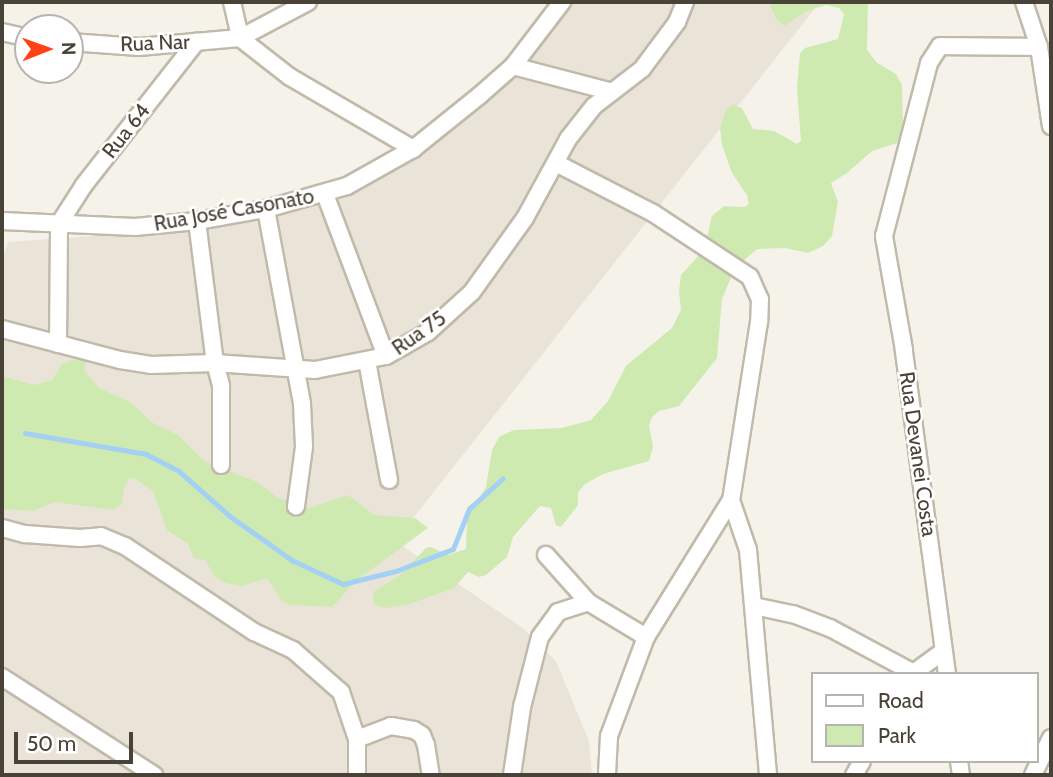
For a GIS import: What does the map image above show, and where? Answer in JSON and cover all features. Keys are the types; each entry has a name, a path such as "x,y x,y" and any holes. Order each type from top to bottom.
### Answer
{"street":[{"path":"232,2 240,38 290,77 413,149"},
{"path":"240,38 308,2"},
{"name":"Rua José Casonato","path":"2,221 135,227 197,221 266,209 325,194 413,149 513,66 562,2"},
{"name":"Rua 75","path":"2,328 120,360 151,365 215,363 296,370 386,356 428,332 472,292 525,218 568,139 609,91 642,69 677,22 685,2"},
{"path":"1027,3 1039,47 1051,126"},
{"name":"Rua Nar","path":"84,43 139,47 240,38"},
{"name":"Rua 64","path":"60,224 84,185 196,42"},
{"name":"Rua Devanei Costa","path":"947,672 904,350 884,236 929,63 940,46 1039,47"},
{"path":"513,66 609,91"},
{"path":"556,163 653,213 752,282 760,299 759,322 731,500 646,637 609,736 607,775"},
{"path":"325,194 386,356"},
{"path":"266,209 296,370 304,447 296,506"},
{"path":"197,221 223,410 221,465"},
{"path":"58,344 60,224"},
{"path":"366,361 389,481"},
{"path":"731,500 748,550 768,775"},
{"path":"2,528 25,534 80,538 101,536 125,546 254,632 293,650 341,692 357,739 357,775"},
{"path":"545,555 588,602 646,637"},
{"path":"512,775 522,707 540,637 558,612 588,602"},
{"path":"754,606 793,614 830,628 910,672"},
{"path":"913,672 944,651"},
{"path":"2,677 153,775"},
{"path":"357,739 391,726 414,730 422,735 431,775"},
{"path":"1039,763 1051,738"}],"shaded area":[{"path":"563,2 820,2 395,541 523,628 556,661 589,741 592,775 8,775 2,770 2,260 8,242 163,231 386,170 490,94"}],"green space":[{"path":"769,2 868,2 867,50 877,63 896,74 902,85 903,128 897,143 872,151 831,183 838,202 832,236 823,246 808,253 785,248 757,249 735,268 722,299 717,358 679,406 659,411 652,417 649,425 653,447 649,461 603,474 585,484 578,492 578,505 561,527 556,525 551,508 540,506 513,537 507,557 486,575 479,577 468,572 454,588 409,604 387,608 374,605 373,592 399,576 426,548 431,547 448,555 466,549 467,518 486,487 492,450 499,437 514,430 562,428 591,420 608,401 626,366 672,328 681,310 681,275 704,250 712,216 724,206 745,207 749,204 747,195 732,173 722,145 720,128 726,109 733,105 742,108 753,129 774,131 797,144 801,141 797,88 800,53 805,48 838,39 844,14 839,8 826,5 807,11 784,26 776,19"},
{"path":"87,358 84,370 99,388 130,402 153,423 178,435 204,461 257,482 278,498 310,508 348,495 374,515 415,518 428,528 357,580 332,607 291,605 282,601 267,578 242,586 225,583 215,577 205,560 194,558 188,544 167,530 153,491 134,478 129,479 124,488 122,504 113,510 54,502 33,511 2,509 2,376 34,385 52,380 62,364"}],"waterway":[{"path":"25,433 146,454 179,471 230,516 292,560 343,584 396,571 453,549 469,509 502,479"}]}
